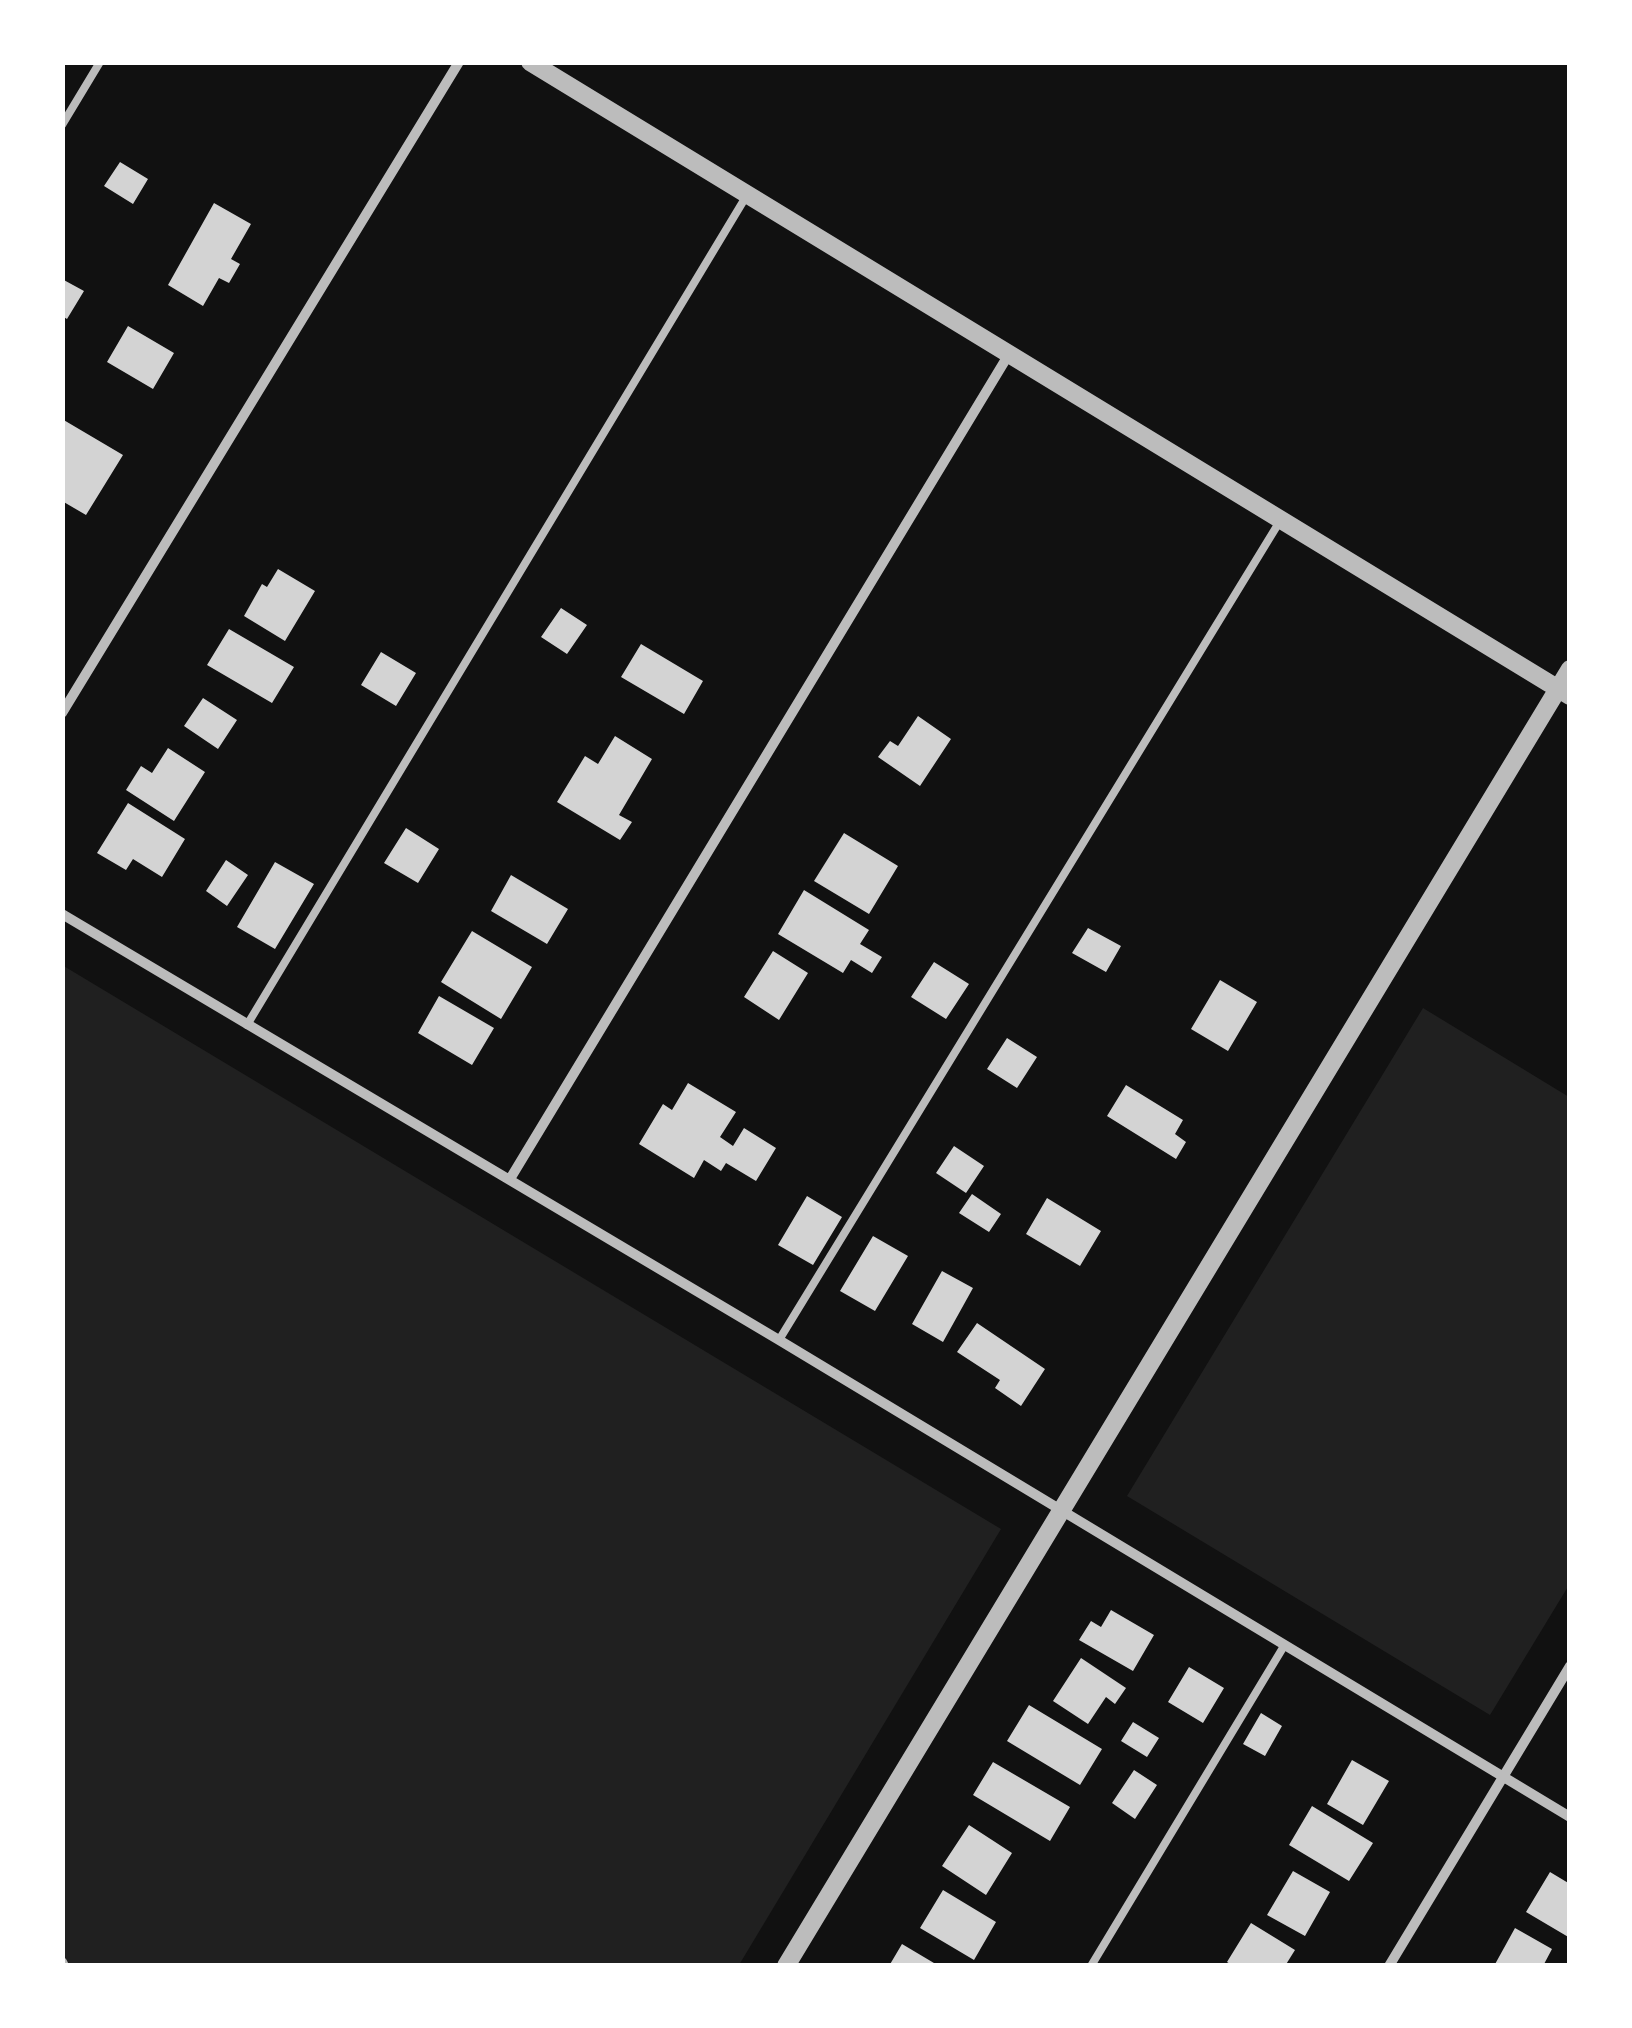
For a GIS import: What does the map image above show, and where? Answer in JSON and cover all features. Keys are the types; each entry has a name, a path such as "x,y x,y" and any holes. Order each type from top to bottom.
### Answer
{"street":[{"path":"62,713 459,62"},
{"path":"530,62 1563,692"},
{"path":"510,1179 1009,354"},
{"path":"786,1966 1059,1511 1563,692 1570,668"},
{"path":"62,914 1570,1817"},
{"path":"1388,1966 1570,1666"}],"lane":[{"path":"62,125 100,62"},
{"path":"246,1024 748,195"},
{"path":"779,1340 1280,520"},
{"path":"1092,1966 1284,1646"}],"shaded area":[{"path":"62,965 1001,1529 739,1965 63,1965"},
{"path":"1423,1008 1569,1097 1569,1585 1490,1715 1127,1496"}],"building":[{"path":"120,162 148,179 133,204 104,186"},
{"path":"214,203 251,224 231,259 240,264 229,283 219,278 203,306 168,285"},
{"path":"62,279 84,291 67,319 62,316"},
{"path":"128,326 174,353 153,389 107,362"},
{"path":"62,419 123,455 86,515 62,501"},
{"path":"278,569 315,591 285,641 244,616 262,584 267,587"},
{"path":"561,608 587,625 567,654 541,637"},
{"path":"229,629 294,667 272,703 207,665"},
{"path":"641,644 703,681 684,714 621,677"},
{"path":"381,652 416,673 396,706 361,685"},
{"path":"203,698 237,720 218,749 184,726"},
{"path":"918,716 951,739 920,786 878,757 890,741 898,746"},
{"path":"615,736 652,759 619,815 632,822 620,840 557,802 585,756 598,764"},
{"path":"168,748 205,772 174,821 126,790 141,766 152,773"},
{"path":"128,803 185,839 162,877 133,859 126,870 97,853"},
{"path":"406,828 439,849 418,883 384,863"},
{"path":"844,833 898,866 869,914 814,881"},
{"path":"226,860 248,875 227,906 206,891"},
{"path":"275,862 314,884 275,949 237,927"},
{"path":"511,875 568,909 547,944 491,911"},
{"path":"804,890 869,930 860,944 882,957 872,973 851,960 843,973 778,934"},
{"path":"1088,928 1121,946 1106,972 1072,953"},
{"path":"472,931 532,967 501,1019 441,982"},
{"path":"773,951 808,973 779,1020 744,997"},
{"path":"934,962 969,984 946,1019 911,997"},
{"path":"1220,980 1257,1002 1228,1051 1191,1029"},
{"path":"439,996 494,1028 472,1065 418,1033"},
{"path":"1007,1038 1037,1057 1017,1088 987,1069"},
{"path":"688,1083 736,1112 720,1137 733,1146 744,1128 776,1148 756,1181 726,1163 721,1171 704,1160 694,1178 639,1144 663,1104 672,1110"},
{"path":"1126,1085 1183,1120 1175,1134 1186,1142 1176,1159 1107,1116"},
{"path":"954,1146 984,1166 966,1193 936,1173"},
{"path":"972,1194 1001,1214 989,1232 959,1213"},
{"path":"807,1196 842,1217 813,1265 778,1245"},
{"path":"1047,1198 1101,1231 1080,1266 1026,1234"},
{"path":"873,1236 908,1256 875,1311 840,1291"},
{"path":"942,1271 973,1288 943,1342 912,1324"},
{"path":"977,1323 1045,1369 1021,1406 995,1388 1000,1380 957,1352"},
{"path":"1111,1610 1154,1635 1133,1671 1079,1640 1091,1621 1101,1627"},
{"path":"1081,1658 1126,1688 1115,1704 1106,1697 1088,1724 1053,1701"},
{"path":"1189,1667 1224,1688 1203,1723 1168,1702"},
{"path":"1029,1705 1102,1749 1080,1785 1007,1741"},
{"path":"1261,1713 1282,1726 1265,1756 1243,1744"},
{"path":"1133,1722 1159,1738 1147,1757 1121,1741"},
{"path":"1352,1760 1389,1781 1363,1825 1327,1804"},
{"path":"993,1762 1070,1807 1050,1841 973,1795"},
{"path":"1134,1770 1157,1785 1135,1819 1112,1803"},
{"path":"1312,1806 1373,1843 1349,1881 1289,1845"},
{"path":"969,1825 1012,1853 986,1895 942,1866"},
{"path":"1293,1871 1330,1892 1305,1936 1267,1915"},
{"path":"1550,1872 1570,1884 1570,1938 1526,1912"},
{"path":"943,1890 996,1922 974,1960 920,1928"},
{"path":"1251,1923 1295,1950 1285,1966 1233,1966 1227,1962"},
{"path":"1515,1928 1552,1949 1543,1966 1494,1966"},
{"path":"902,1944 939,1966 889,1966"}]}
